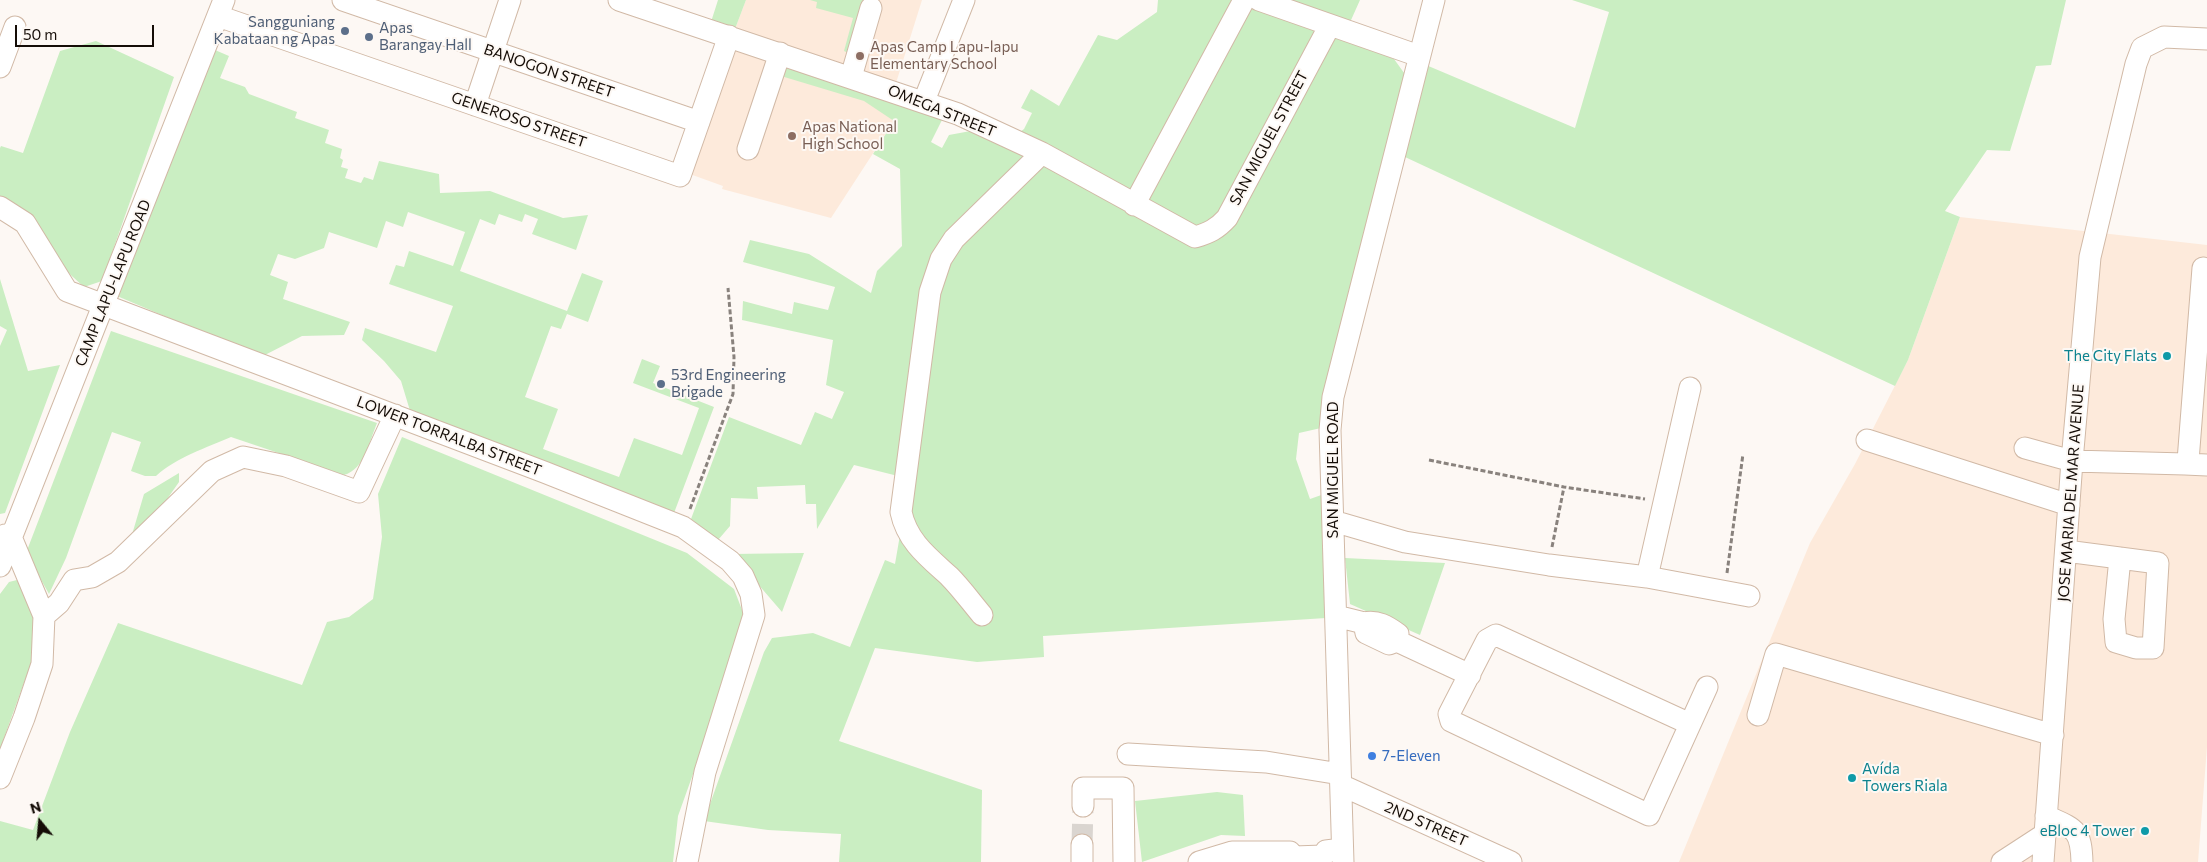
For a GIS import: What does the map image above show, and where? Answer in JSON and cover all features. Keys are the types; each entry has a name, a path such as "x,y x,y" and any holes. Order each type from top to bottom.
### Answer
{"street":[{"name":"BANOGON STREET","path":"343,0 699,122"},
{"path":"475,105 510,0"},
{"name":"OMEGA STREET","path":"619,0 924,101 1042,152 1134,205 1195,236"},
{"path":"924,101 964,0"},
{"path":"1134,205 1244,0"},
{"path":"1259,0 1419,56"},
{"name":"SAN MIGUEL ROAD","path":"1337,854 1340,779 1330,430 1332,396 1434,0"},
{"name":"GENEROSO STREET","path":"221,8 475,105 680,176 729,36"},
{"name":"CAMP LAPU-LAPU ROAD","path":"0,566 6,535 105,304 221,8"},
{"path":"851,77 871,8"},
{"name":"SAN MIGUEL STREET","path":"1195,236 1213,231 1227,218 1330,25"},
{"path":"0,67 15,27"},
{"name":"JOSE MARIA DEL MAR AVENUE","path":"2043,862 2072,461 2090,257 2136,64 2142,48 2164,37 2207,39"},
{"path":"748,149 780,53"},
{"path":"982,614 950,578 915,544 904,527 902,512 930,292 941,259 954,239 1042,152"},
{"name":"LOWER TORRALBA STREET","path":"0,207 25,223 67,291 395,415 683,527 730,561 743,576 752,594 754,615 705,772 687,862"},
{"path":"2185,464 2188,451 2203,268"},
{"path":"1647,577 1662,502 1690,388"},
{"path":"44,616 59,602 74,580 92,578 118,562 212,471 243,457 286,466 359,492 395,415"},
{"path":"1867,440 2069,506"},
{"path":"2025,448 2072,461 2207,465"},
{"path":"1333,521 1405,542 1549,565 1647,577 1749,596"},
{"path":"0,778 24,718 42,664 44,616 6,535"},
{"path":"2066,551 2120,558"},
{"path":"1336,616 1364,623 1366,632 1389,644 1397,641 1470,675"},
{"path":"1690,724 1496,635 1488,637 1470,675 1448,714 1451,721 1649,815 1690,724 1707,686"},
{"path":"1758,715 1776,654 2053,735"},
{"name":"2ND STREET","path":"1128,754 1266,762 1340,779 1511,862"},
{"path":"1083,806 1083,788 1124,788 1124,862"},
{"path":"2002,862 2046,825 2072,828 2081,841 2082,862"},
{"path":"1199,862 1232,852 1290,852 1294,845 1323,844 1337,854"}],"path":[{"path":"683,527 733,394 734,357 728,288"},
{"path":"1725,592 1742,454"},
{"path":"1429,460 1564,486 1662,502"},
{"path":"1549,565 1564,486"}],"shaded area":[{"name":"Apas Camp Lapu-lapu Elementary School","path":"746,0 922,0 896,83 735,29"},
{"name":"Apas National High School","path":"731,44 902,100 896,118 831,218 722,189 723,186 687,173"},
{"path":"1960,217 2207,245 2207,747 2198,862 1679,862 1810,543 1855,464 1908,360"}],"green space":[{"path":"718,0 746,0 735,29 711,22"},
{"path":"810,0 866,0 853,55 844,51 853,18 816,8 817,2"},
{"path":"1158,0 1360,0 1343,38 1394,59 1407,77 1321,428 1299,433 1296,459 1310,499 1327,493 1326,618 1043,636 1044,657 977,662 875,648 839,741 982,790 981,862 839,862 841,834 768,830 704,821 764,652 772,638 813,633 850,647 885,560 895,564 901,529 902,477 854,465 817,529 816,504 806,504 805,485 757,487 758,499 731,498 730,526 718,540 691,519 729,417 801,445 815,412 832,419 844,392 826,385 833,340 742,320 743,301 792,314 794,302 828,310 835,287 743,262 750,240 809,254 871,293 877,271 902,246 900,169 873,154 894,121 864,101 781,76 785,61 943,118 931,142 942,148 949,135 976,130 1004,144 1024,129 1032,113 1021,108 1031,89 1059,106 1098,35 1117,40 1157,12"},
{"path":"1572,0 2066,0 2051,65 2036,66 2010,151 1987,150 1945,211 1960,217 1908,360 1895,386 1405,157 1426,65 1575,128 1609,12"},
{"path":"96,41 174,77 102,281 84,287 63,268 28,212 0,201 0,148 1,146 23,153 60,51"},
{"path":"215,50 229,56 220,78 245,87 249,94 297,112 295,118 329,130 325,143 342,149 340,158 343,160 341,167 348,169 345,178 361,183 364,177 373,180 379,161 439,174 440,193 490,191 563,218 588,215 576,250 532,234 538,219 525,214 522,222 499,214 495,225 480,219 460,271 567,311 582,273 603,281 588,322 567,314 561,329 551,326 525,397 558,409 543,449 619,477 634,438 682,455 699,408 633,383 642,359 660,366 653,383 714,407 674,513 411,414 401,381 362,340 365,328 436,352 453,306 389,284 396,265 404,267 409,251 453,266 465,232 408,212 403,227 386,221 377,248 329,232 324,248 295,259 278,254 270,275 288,282 283,299 350,322 344,335 302,336 261,357 117,296"},
{"path":"0,279 28,371 60,365 5,513 0,514 0,346 7,330 0,326"},
{"path":"111,331 377,423 362,461 351,472 344,475 231,437 182,458 156,476 145,476 131,471 141,442 112,432 66,558 49,594 26,553"},
{"path":"402,437 687,553 734,589 747,623 678,816 673,862 0,862 0,821 33,830 70,732 118,623 302,685 327,622 349,617 373,599 382,537 378,494"},
{"path":"179,473 179,482 144,532 131,538 144,494"},
{"path":"804,553 782,612 732,554"},
{"path":"1345,558 1445,563 1420,635 1350,604"},
{"path":"17,580 27,582 34,595 33,658 0,749 0,594 9,582"},
{"path":"1217,792 1243,795 1245,836 1221,835 1142,862 1135,801"}],"tunnel":[{"path":"1082,845 1083,806"}],"place":[{"name":"Sangguniang Kabataan ng Apas","path":"345,31"},
{"name":"Apas Barangay Hall","path":"369,37"},
{"name":"Apas Camp Lapu-lapu Elementary School","path":"860,56"},
{"name":"Apas National High School","path":"792,136"},
{"name":"The City Flats","path":"2167,356"},
{"name":"53rd Engineering Brigade","path":"661,384"},
{"name":"7-Eleven","path":"1372,756"},
{"name":"Avída Towers Riala","path":"1852,778"},
{"name":"eBloc 4 Tower","path":"2145,831"}]}
